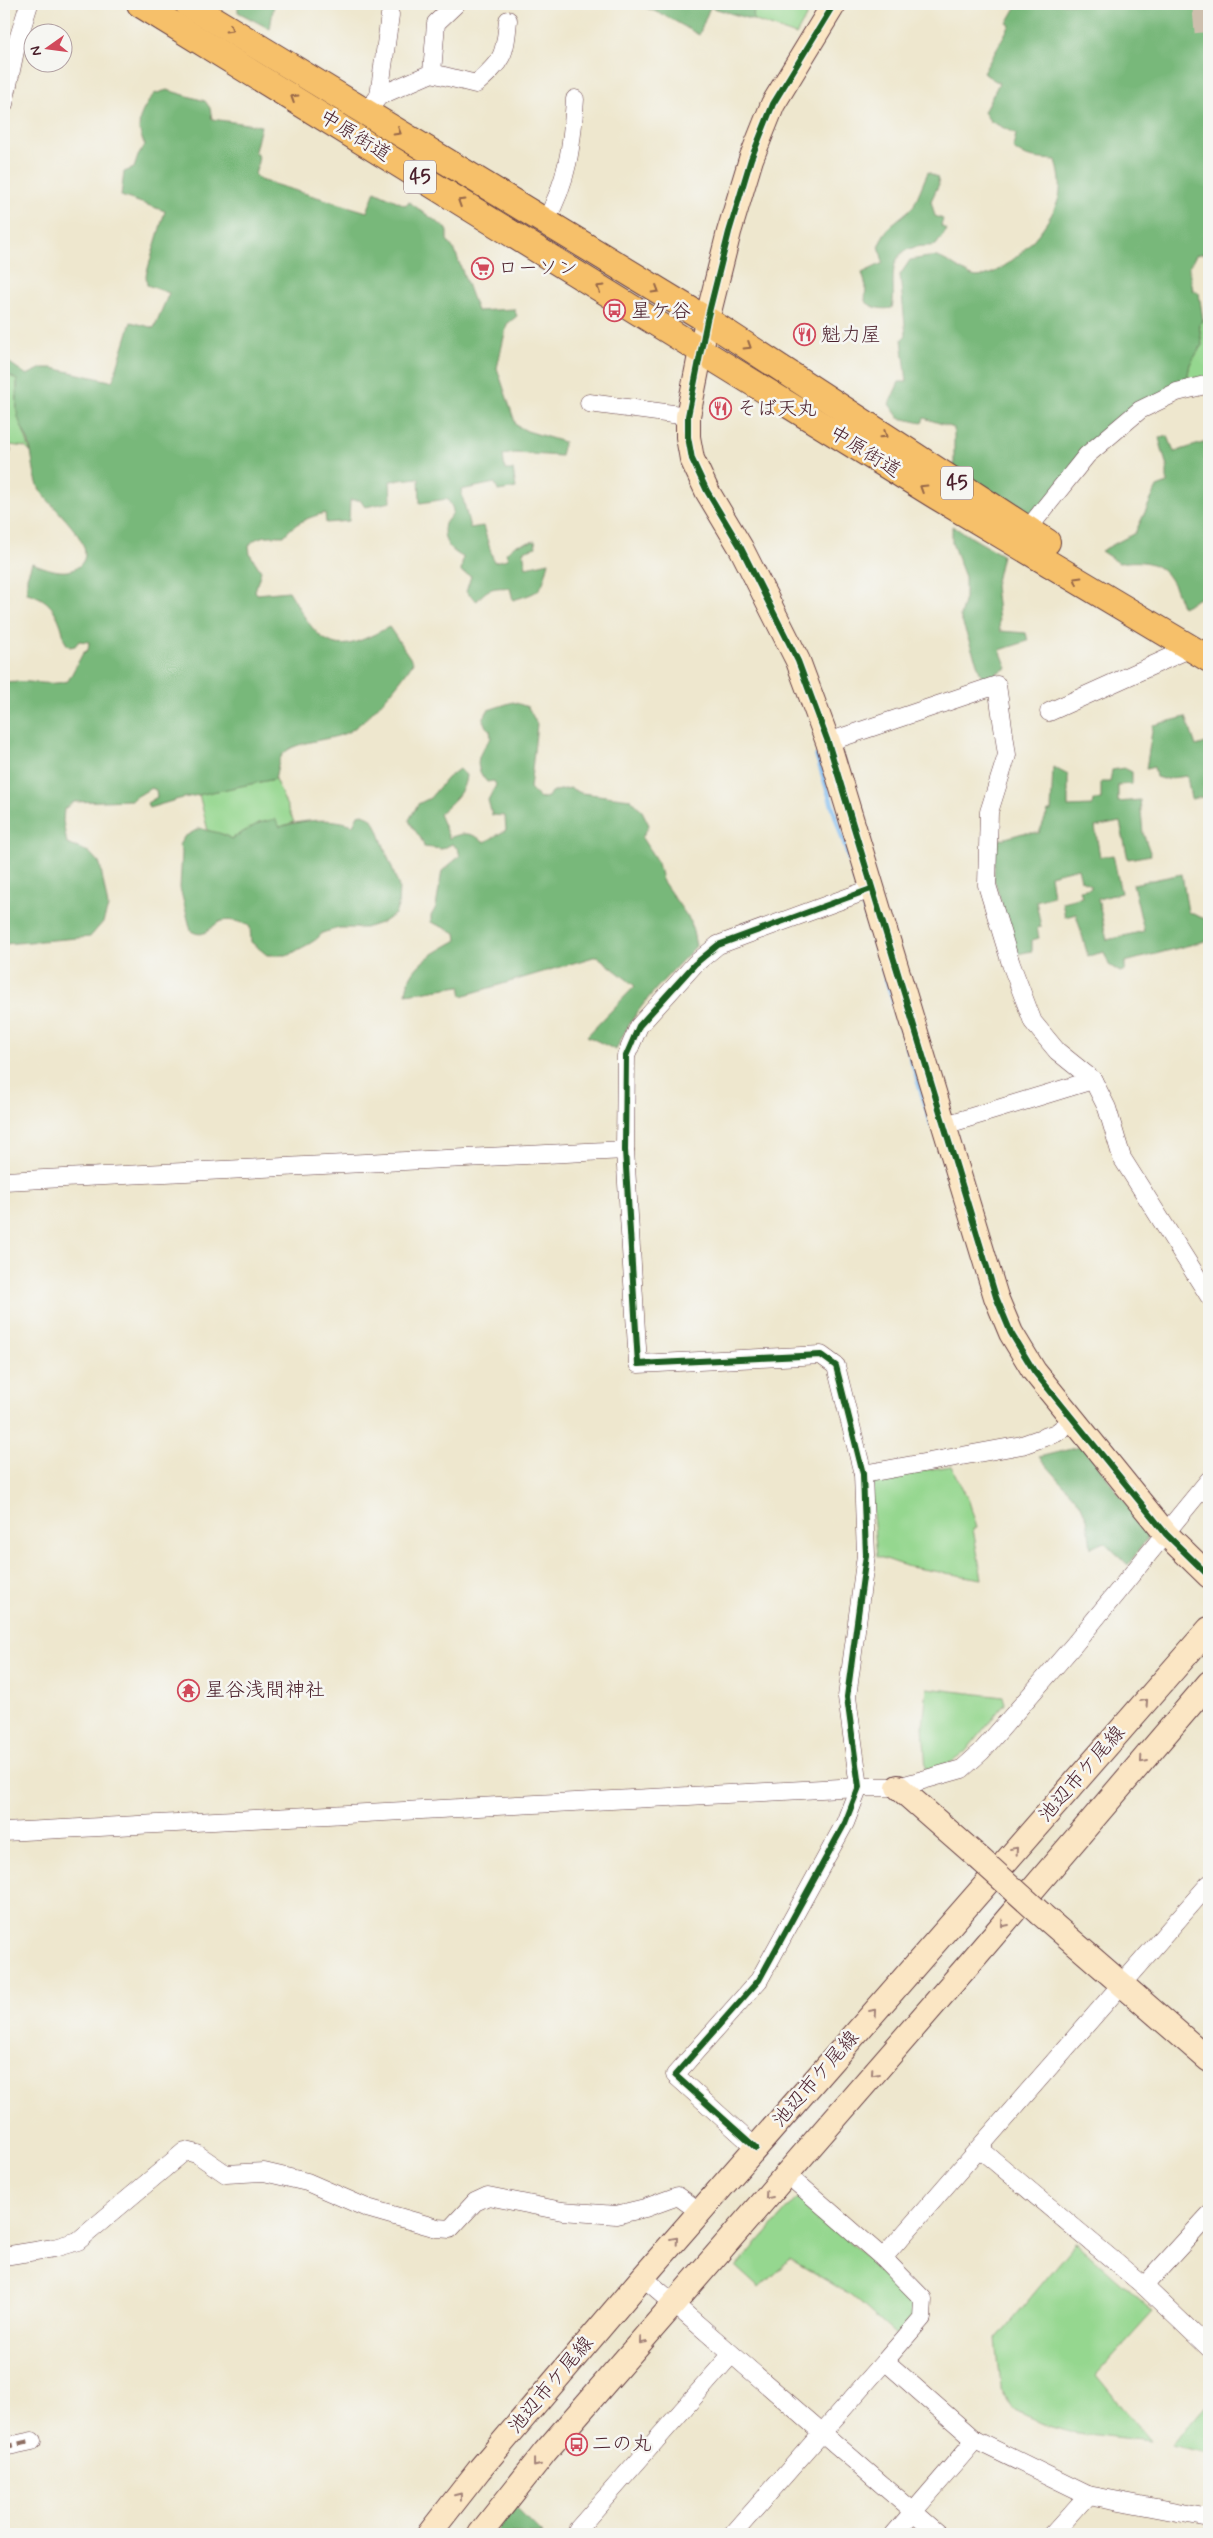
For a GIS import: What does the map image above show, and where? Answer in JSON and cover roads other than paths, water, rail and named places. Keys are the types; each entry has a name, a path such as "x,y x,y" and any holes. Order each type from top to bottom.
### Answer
{"main road":[{"name":"中原街道","path":"140,4 936,496 1203,649"},
{"name":"中原街道","path":"188,4 372,104 545,222 707,320 811,386 1203,649"}],"street":[{"path":"4,104 16,46 29,4"},
{"path":"432,73 436,23 456,4"},
{"path":"834,4 773,104 751,159 729,232 700,350 688,416 688,437 692,458 707,491 741,548 798,662 828,742 996,1297 1011,1333 1034,1372 1075,1419 1166,1534 1209,1576"},
{"path":"372,104 390,15"},
{"path":"372,104 432,73 476,84 496,66 505,50 508,20"},
{"path":"545,222 559,197 572,144 575,99"},
{"path":"1027,530 1087,455 1140,410 1177,392 1209,384"},
{"path":"589,403 688,416"},
{"path":"1050,712 1203,649"},
{"path":"828,742 997,685 1007,755 989,812 987,884 994,915 1033,1022 1057,1051 1093,1080 1107,1108 1122,1158 1209,1296"},
{"path":"756,2148 675,2076 759,1980 845,1823 859,1787 847,1697 866,1555 863,1474 836,1366 821,1355 638,1364 624,1150 626,1056 639,1026 695,964 718,944 871,889"},
{"path":"945,1125 1093,1080"},
{"path":"4,1181 624,1150"},
{"path":"863,1474 1022,1445 1056,1433 1075,1419"},
{"path":"4,1832 859,1787 898,1787 962,1769 981,1752 1166,1534 1209,1480"},
{"name":"池辺市ケ尾線","path":"429,2534 484,2463 643,2277 1209,1630"},
{"name":"池辺市ケ尾線","path":"480,2534 545,2452 1209,1684"},
{"path":"898,1787 1209,2060"},
{"path":"883,2258 1209,1884"},
{"path":"980,2149 1144,2286 1209,2348"},
{"path":"4,2256 54,2248 78,2241 185,2151 197,2154 226,2174 264,2172 307,2182 367,2208 450,2229 474,2202 488,2196 562,2211 616,2215 645,2208 678,2196 700,2212"},
{"path":"733,2534 922,2318 923,2299 883,2258 787,2174"},
{"path":"1144,2286 1209,2215"},
{"path":"643,2277 939,2534"},
{"path":"581,2534 577,2530 731,2355"},
{"path":"885,2361 975,2440 1088,2495 1209,2518"},
{"path":"894,2534 975,2440"},
{"path":"4,2447 32,2441"},
{"path":"1054,2534 1088,2495"}],"waterway":[{"path":"817,756 932,1126"}],"tunnel":[{"path":"1206,4 1209,36"}],"place":[{"name":"ローソン","path":"482,268"},
{"name":"星ケ谷","path":"615,311"},
{"name":"魁力屋","path":"805,335"},
{"name":"そば天丸","path":"721,409"},
{"name":"星谷浅間神社","path":"189,1690"},
{"name":"二の丸","path":"576,2444"}]}
